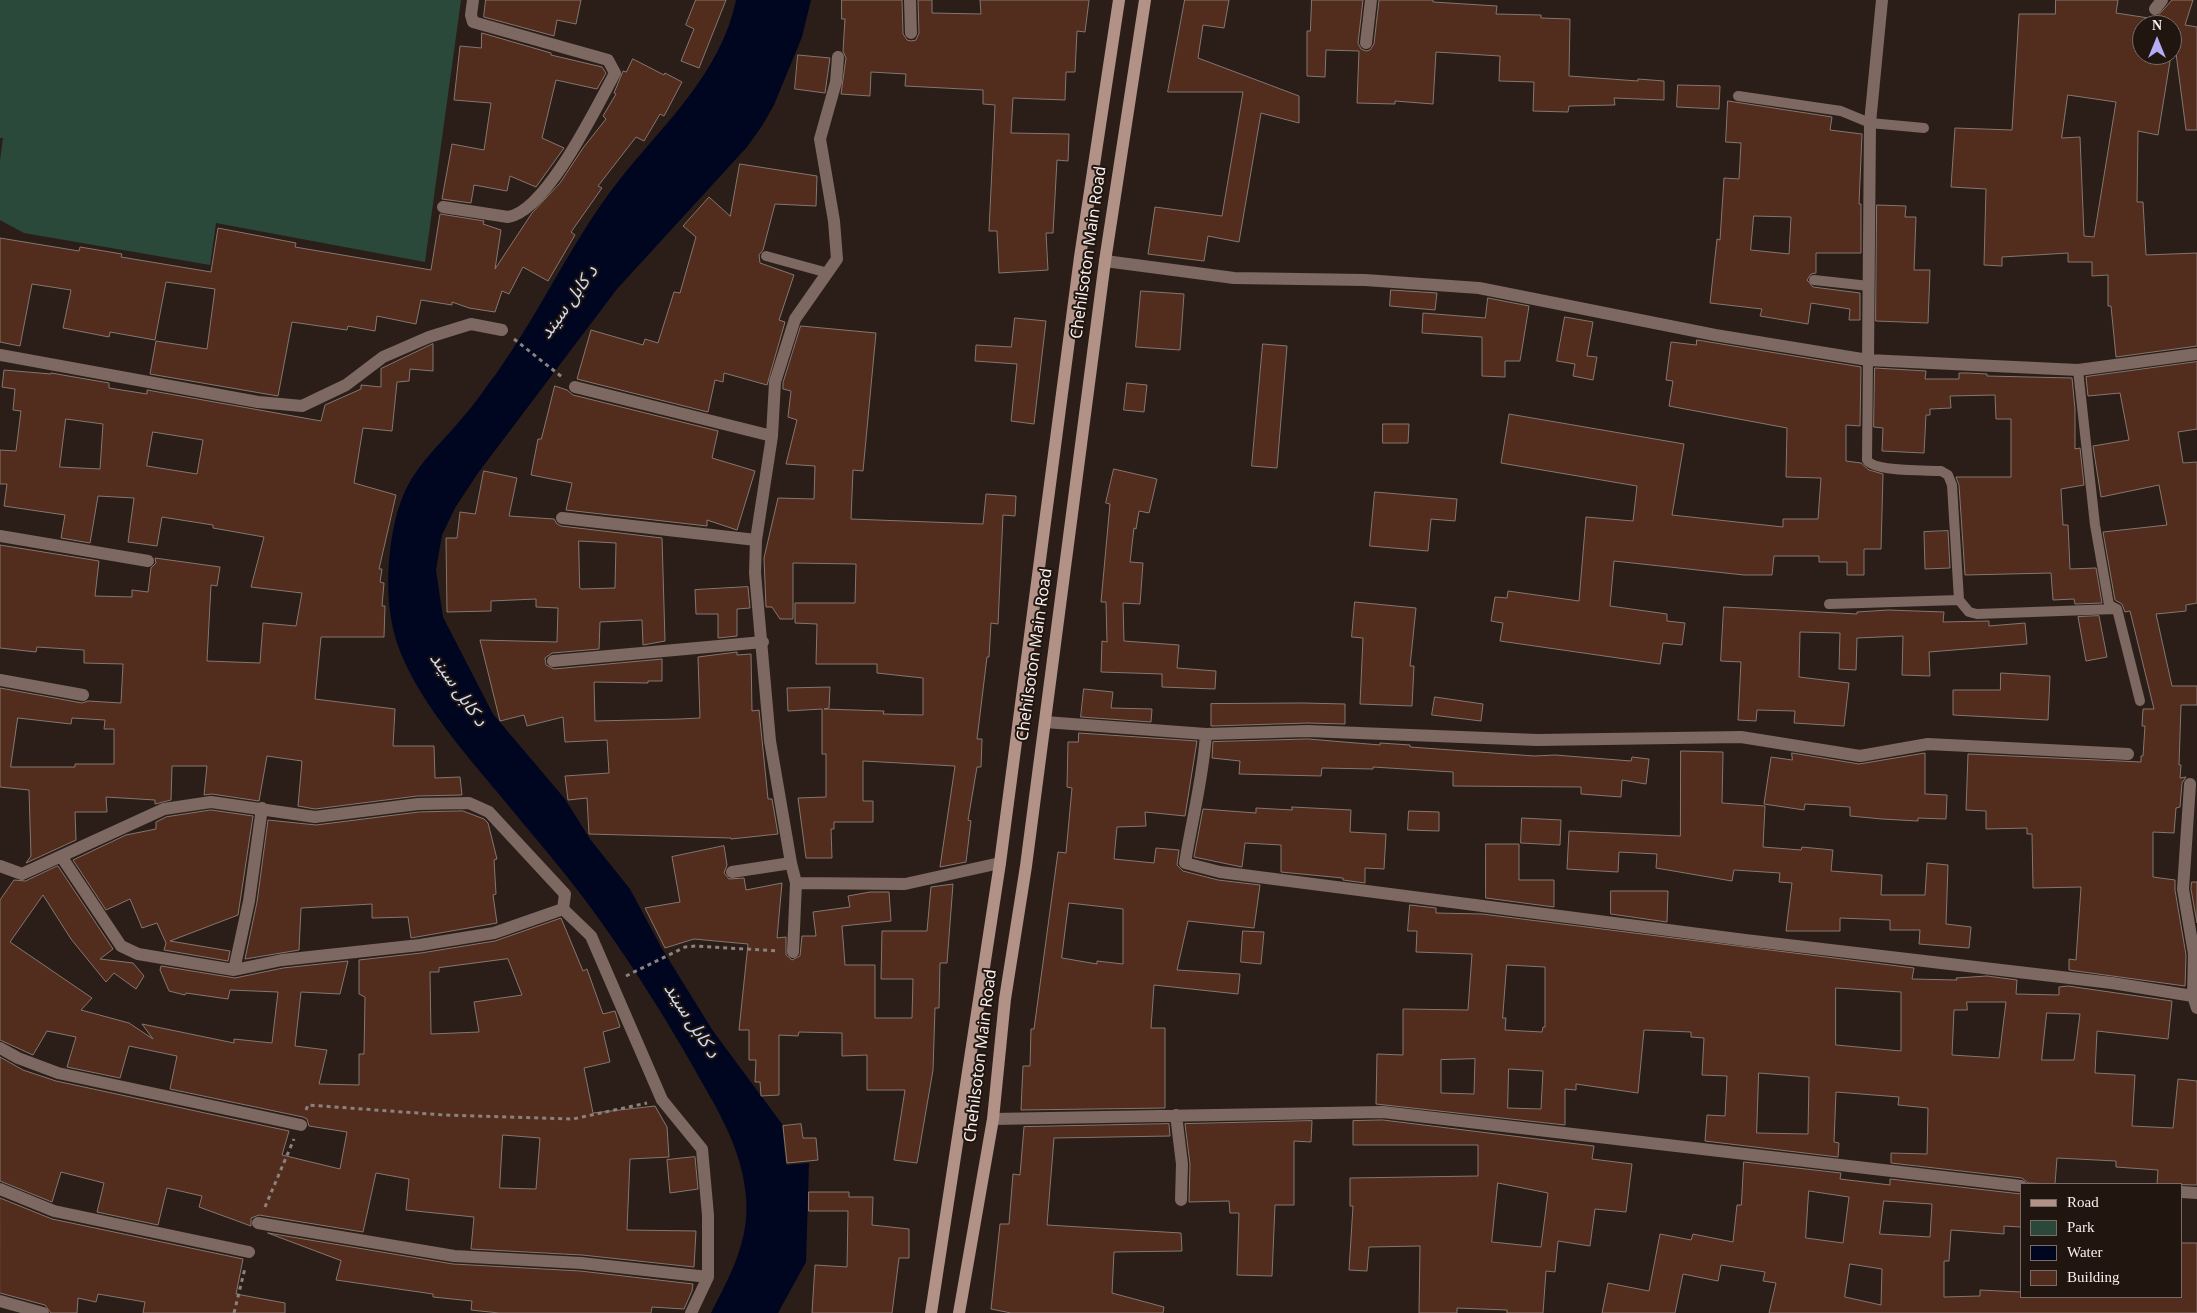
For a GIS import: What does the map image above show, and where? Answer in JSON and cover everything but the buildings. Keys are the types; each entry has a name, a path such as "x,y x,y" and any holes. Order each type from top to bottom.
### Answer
{"main road":[{"name":"Chehilsoton Main Road","path":"932,1313 1000,863 1080,257 1119,0"},
{"name":"Chehilsoton Main Road","path":"958,1313 993,1119 1005,999 1026,866 1105,261 1145,0"}],"street":[{"path":"443,207 508,217 517,216 525,210 565,163 615,73 608,60 473,22 471,15 473,0"},
{"path":"910,0 911,33"},
{"path":"1366,43 1371,0"},
{"path":"1868,360 1870,123 1882,0"},
{"path":"793,952 796,883 770,741 763,642 755,573 756,540 772,436 775,382 795,319 837,259 834,221 820,139 836,82 838,57"},
{"path":"1105,261 1234,278 1365,280 1480,288 1715,335 1868,360 2078,370 2197,354"},
{"path":"0,355 258,402 302,406 346,385 383,357 429,337 471,324 502,330"},
{"path":"575,387 772,436"},
{"path":"562,518 756,540"},
{"path":"0,536 148,561"},
{"path":"553,661 763,642"},
{"path":"0,680 82,695"},
{"path":"1044,722 1206,734 1308,731 1537,740 1741,737 1860,756 1928,744 2128,754"},
{"path":"1206,734 1204,767 1196,797 1185,863 1220,872 1745,940 2112,982 2195,1002 2194,954 2183,889 2190,784"},
{"path":"0,866 22,874 164,809 211,802 315,817 418,804 468,803 489,812 565,894 563,909"},
{"path":"234,970 249,901 262,808"},
{"path":"62,856 121,946 138,954 234,970 282,960 420,945 494,933 563,909"},
{"path":"732,872 791,863"},
{"path":"796,883 905,884 1000,863"},
{"path":"563,909 591,936 662,1100 702,1149 708,1215 708,1277 691,1313"},
{"path":"0,1048 18,1058 58,1073 301,1125"},
{"path":"993,1119 1383,1112 2020,1186"},
{"path":"1176,1115 1182,1164 1181,1200"},
{"path":"0,1189 54,1211 249,1252"},
{"path":"2182,1192 2197,1193"},
{"path":"258,1223 454,1256 581,1262 708,1277"},
{"path":"0,1301 44,1313"}],"lane":[{"path":"1738,96 1840,111 1870,123 1924,128"},
{"path":"766,256 828,273"},
{"path":"1814,280 1869,286"},
{"path":"1868,360 1867,460 1871,464 1892,469 1941,471 1948,475 1952,485 1959,600 1969,612 1977,614 2117,610"},
{"path":"2078,370 2095,525 2108,605 2117,610 2140,701"},
{"path":"1829,604 1959,600"}],"path":[{"path":"502,330 575,387"},
{"path":"627,975 685,948 696,946 793,952"},
{"path":"258,1223 308,1105 444,1115 574,1119 662,1100"},
{"path":"234,1313 249,1252"}],"green space":[{"path":"0,0 461,0 425,262 216,223 210,265 24,233 0,220 0,161 3,138 0,138"}],"water":[{"name":"د کابل سيند","path":"736,0 811,0 802,37 774,105 747,147 617,289 478,473 455,508 442,535 436,570 443,617 493,714 565,799 590,839 630,889 661,947 713,1031 782,1124 786,1165 809,1163 806,1262 778,1313 711,1313 737,1257 745,1228 746,1197 743,1178 739,1161 726,1127 670,1028 604,926 566,875 466,755 433,711 406,665 397,641 391,618 388,589 389,556 394,524 408,484 430,454 467,412 496,374 528,326 603,202 689,96 704,74 718,51 729,26"}]}
